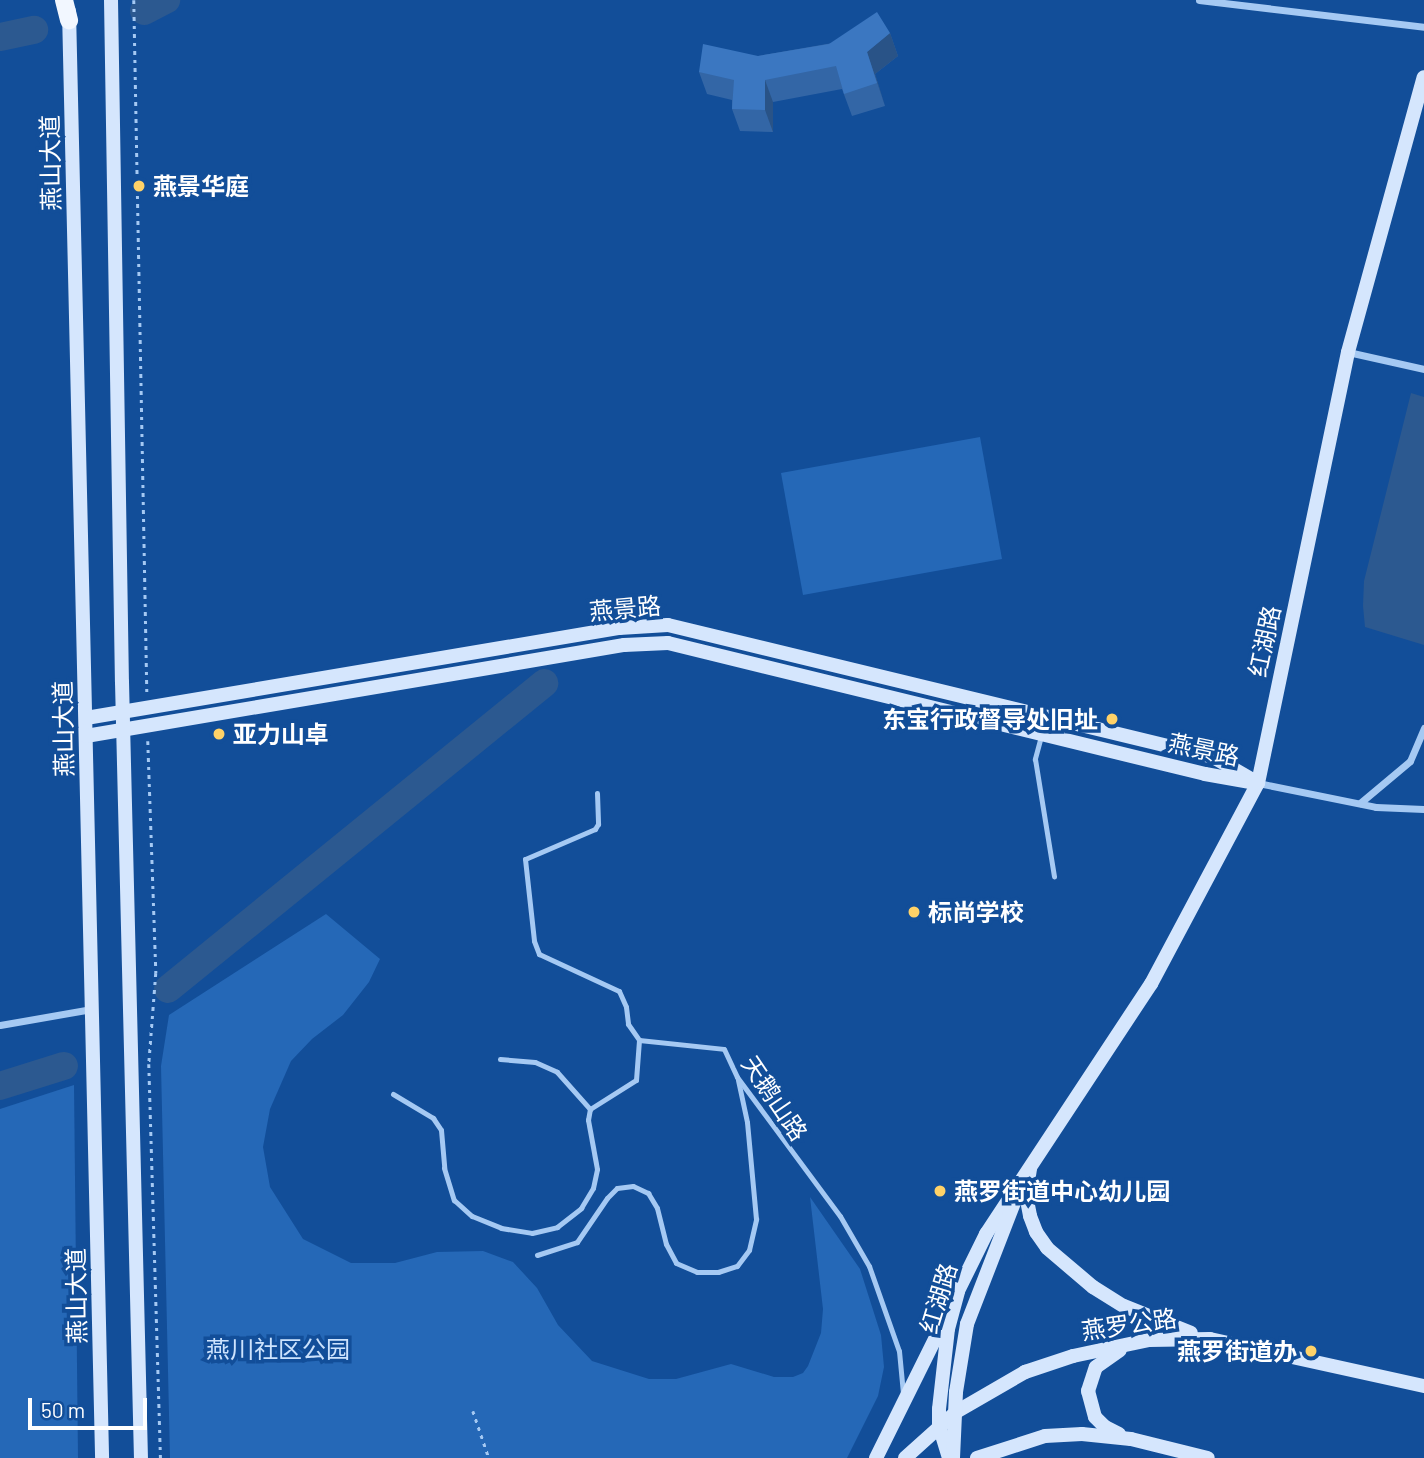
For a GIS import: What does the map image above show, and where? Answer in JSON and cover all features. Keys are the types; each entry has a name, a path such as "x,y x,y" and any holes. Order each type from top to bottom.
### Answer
{"main road":[{"path":"66,0 69,20"},
{"path":"111,0 123,713 141,1458"},
{"name":"燕山大道","path":"69,20 102,1458"},
{"name":"红湖路","path":"951,1458 939,1426 945,1354 958,1291 986,1234 1030,1164 1151,984 1258,783 1348,352 1424,77"},
{"name":"燕景路","path":"86,718 619,628 668,625 1213,757 1258,783"},
{"name":"燕景路","path":"86,736 653,642 695,647 1205,775 1258,783"},
{"path":"1030,1164 1027,1195 1030,1216 1036,1232 1047,1248 1093,1287 1124,1306 1168,1326 1209,1339"},
{"name":"红湖路","path":"951,1458 958,1372 975,1298 1030,1164"},
{"path":"876,1458 958,1291"},
{"name":"燕罗公路","path":"905,1458 956,1412 1025,1372 1073,1356 1133,1342 1209,1339 1424,1386"},
{"path":"1131,1439 1105,1427 1096,1417 1088,1391 1096,1367 1106,1357 1133,1342"},
{"path":"977,1458 1045,1436 1082,1434 1131,1439 1208,1458"}],"street":[{"path":"1199,0 1424,27"},
{"path":"1348,352 1424,369"},
{"path":"1360,803 1410,761 1424,728"},
{"path":"1258,783 1376,807 1424,809"},
{"path":"0,1025 92,1009"}],"lane":[{"path":"1042,733 1035,759 1054,876"},
{"path":"590,1109 636,1080 639,1040 628,1024 626,1007 619,991 539,954 534,941 525,859 595,829 598,824 597,793"},
{"name":"天鹅山路","path":"639,1040 724,1049 737,1077 840,1216 869,1266 901,1359 903,1407"},
{"path":"393,1094 433,1118 441,1130 444,1168 454,1199 472,1216 501,1228 532,1233 558,1227 581,1208 593,1188 597,1169 589,1120 590,1109 556,1072 535,1062 500,1059"},
{"path":"537,1255 577,1242 617,1188 633,1186 648,1193 657,1209 666,1244 676,1263 697,1272 718,1272 737,1266 749,1250 756,1219 747,1122 737,1077"}],"path":[{"path":"134,0 146,676"},
{"path":"148,741 156,973 149,1064 161,1458"},
{"path":"473,1411 489,1458"}],"green space":[{"path":"980,437 1002,559 803,595 781,473"},
{"name":"燕川社区公园","path":"326,914 380,959 369,982 343,1015 312,1039 291,1061 270,1109 263,1147 270,1187 303,1239 351,1263 395,1263 437,1252 483,1251 513,1262 537,1288 558,1325 592,1361 649,1379 676,1379 731,1364 774,1377 793,1377 803,1373 808,1366 821,1333 823,1309 810,1197 860,1269 881,1335 884,1367 878,1396 847,1458 170,1458 161,1066 169,1015"},
{"path":"74,1085 78,1458 0,1458 0,1109"}],"shaded area":[{"path":"1411,393 1424,397 1424,645 1365,627 1363,606 1364,581"}],"building":[{"path":"877,12 890,33 867,52 877,83 844,94 836,66 765,80 765,110 732,109 734,80 699,72 703,44 758,56 829,44"}],"waterway":[{"path":"144,11 166,0"},
{"path":"0,37 34,30"},
{"path":"168,989 544,683"},
{"path":"0,1086 64,1066"}],"place":[{"name":"燕景华庭","path":"139,186"},
{"name":"东宝行政督导处旧址","path":"1112,719"},
{"name":"亚力山卓","path":"219,734"},
{"name":"标尚学校","path":"914,912"},
{"name":"燕罗街道中心幼儿园","path":"940,1191"},
{"name":"燕罗街道办","path":"1311,1351"}]}
